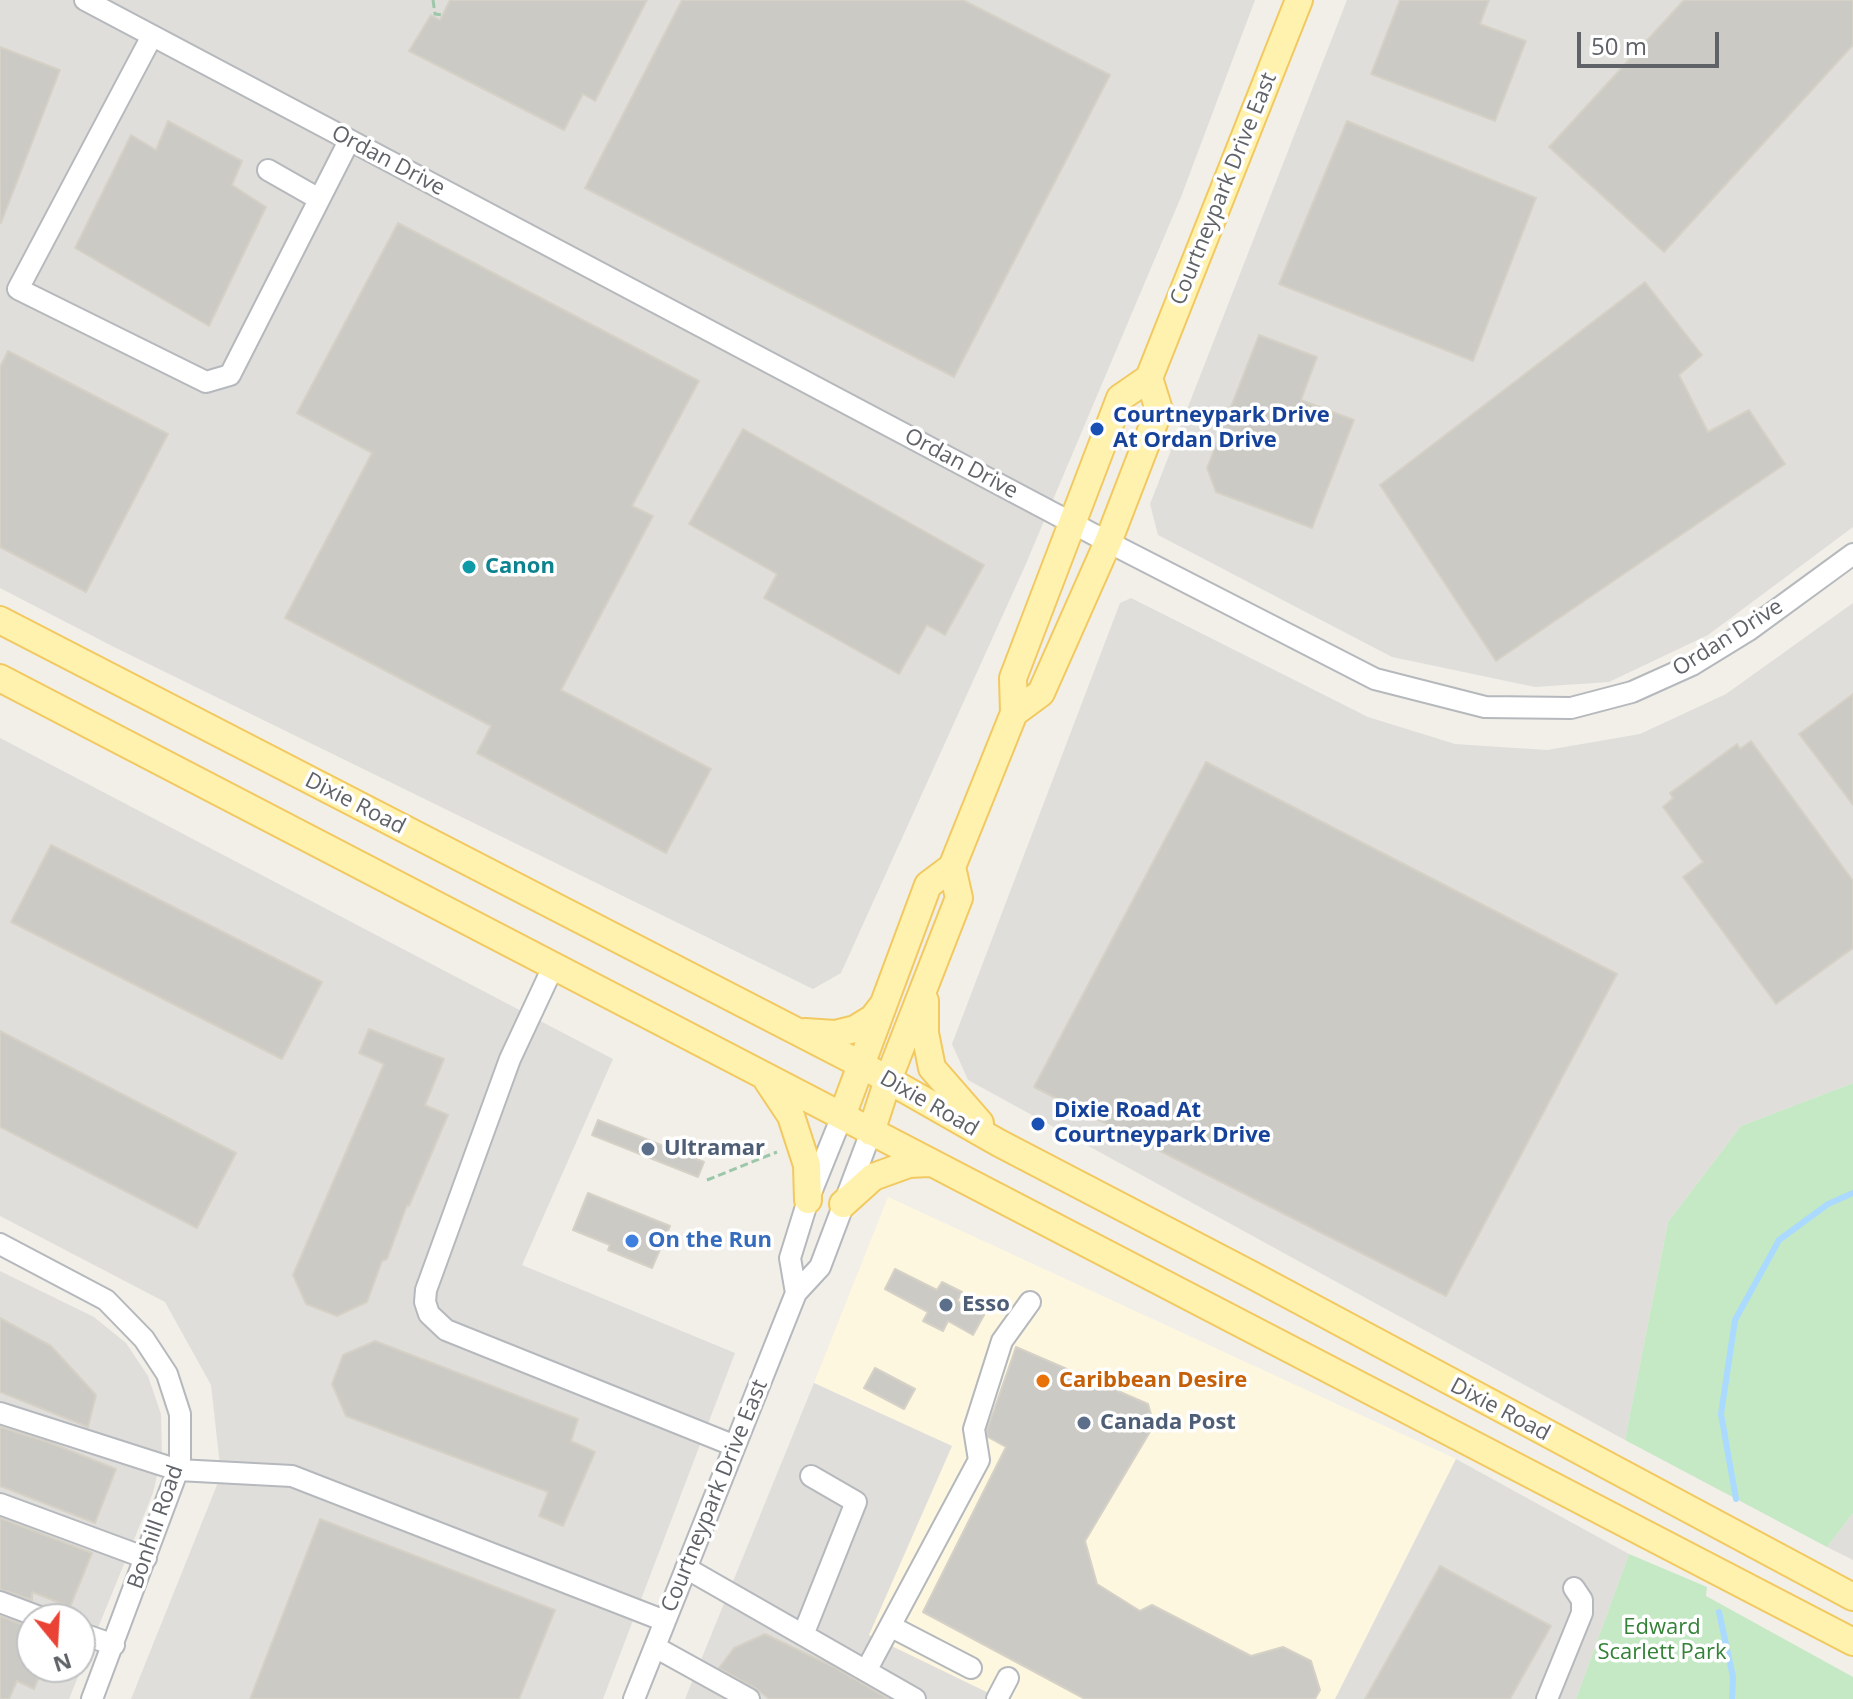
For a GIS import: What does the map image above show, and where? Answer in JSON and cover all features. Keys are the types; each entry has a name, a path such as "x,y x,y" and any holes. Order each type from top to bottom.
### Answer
{"main road":[{"name":"Courtneypark Drive East","path":"842,1116 928,885 952,867 1014,713 1013,678 1120,398 1149,378 1299,0"},
{"name":"Courtneypark Drive East","path":"1014,713 1041,693 1108,542 1159,410 1149,378"},
{"name":"Dixie Road","path":"0,620 862,1065 999,1143 1853,1597"},
{"name":"Dixie Road","path":"0,678 1853,1642"},
{"name":"Courtneypark Drive East","path":"871,1132 959,898 952,867"},
{"path":"925,986 925,1033 932,1068 947,1089 999,1143"},
{"path":"794,1031 835,1034 855,1029 873,1018 886,1003"},
{"path":"765,1077 791,1116 807,1165 808,1200"},
{"path":"843,1204 873,1177 909,1164 929,1163"},
{"path":"1650,1537 1670,1500"}],"street":[{"name":"Ordan Drive","path":"85,0 1108,542 1375,679 1485,707 1571,708 1632,692 1692,665 1749,630 1853,554"},
{"path":"152,36 18,289 206,382 230,375 349,141"},
{"path":"268,170 319,199"},
{"path":"553,967 510,1059 426,1290 425,1302 429,1314 446,1330 735,1446"},
{"name":"Courtneypark Drive East","path":"796,1293 790,1258 808,1200 842,1116"},
{"name":"Courtneypark Drive East","path":"634,1699 796,1293 820,1267 871,1132"},
{"name":"Bonhill Road","path":"0,1244 106,1300 144,1339 167,1374 180,1414 180,1464 92,1699"},
{"path":"866,1671 979,1460 974,1429 1002,1341 1030,1302"},
{"path":"0,1413 178,1470 292,1476 665,1621"},
{"path":"803,1635 856,1502 811,1476"},
{"path":"0,1504 146,1558"},
{"path":"686,1568 915,1699"},
{"path":"1547,1699 1582,1613 1582,1600 1574,1588"},
{"path":"890,1626 971,1668"},
{"path":"96,1639 114,1645"},
{"path":"655,1647 749,1699"},
{"path":"997,1699 1008,1678"}],"path":[{"path":"433,0 435,14 442,15"},
{"path":"707,1180 781,1151"}],"shaded area":[{"path":"0,0 1255,0 1181,197 1025,566 841,973 813,989 114,647 0,588"},
{"path":"1347,0 1853,0 1853,527 1708,635 1609,682 1535,687 1392,657 1158,535 1150,504"},
{"path":"1131,598 1368,717 1455,744 1547,750 1640,734 1726,694 1853,603 1853,1083 1741,1126 1668,1222 1625,1440 968,1080 952,1044 1120,603"},
{"path":"0,738 613,1059 522,1265 735,1353 603,1699 131,1699 221,1475 211,1385 165,1302 0,1216"},
{"path":"888,1197 1456,1459 1335,1699 1001,1699 868,1635 952,1446 814,1383"},
{"path":"0,1271 94,1317 126,1343 148,1376 161,1414 162,1454 153,1493 96,1633 96,1603 16,1603 16,1683 76,1683 69,1699 0,1699"},
{"path":"814,1383 952,1446 869,1635 1001,1699 685,1699"},
{"path":"1456,1459 1629,1554 1576,1699 1335,1699"},
{"path":"1853,1513 1853,1560 1827,1547"}],"green space":[{"path":"1853,1083 1853,1513 1827,1547 1625,1440 1668,1222 1741,1126"},
{"name":"Edward Scarlett Park","path":"1629,1554 1707,1587 1706,1596 1853,1677 1853,1699 1576,1699"}],"building":[{"path":"450,0 647,0 595,101 583,94 564,130 409,51 431,15 440,20"},
{"path":"682,0 963,0 1110,75 954,377 585,188"},
{"path":"1400,0 1489,0 1480,24 1526,41 1495,121 1371,74"},
{"path":"1684,0 1853,0 1853,45 1664,252 1549,147"},
{"path":"0,47 60,70 1,223 0,222"},
{"path":"168,121 242,161 232,185 266,207 209,326 75,248 131,135 156,150"},
{"path":"1347,121 1536,198 1473,361 1279,284"},
{"name":"Canon","path":"398,223 699,381 632,506 653,516 561,690 711,769 666,853 477,753 491,726 285,618 372,453 297,413"},
{"path":"1645,282 1702,355 1679,375 1708,432 1749,410 1785,464 1496,661 1380,485"},
{"path":"1259,335 1317,357 1301,400 1354,420 1312,528 1216,492 1207,468"},
{"path":"8,351 168,434 86,592 0,547 0,367"},
{"path":"743,429 984,565 945,635 927,625 899,674 764,598 777,574 689,524"},
{"path":"1853,694 1853,805 1799,734"},
{"path":"1751,741 1853,881 1853,948 1776,1004 1683,877 1703,862 1663,807 1673,798 1670,793 1737,744 1740,749"},
{"path":"1206,762 1617,974 1446,1296 1034,1087"},
{"path":"51,845 322,982 282,1059 11,922"},
{"path":"369,1029 444,1059 425,1105 448,1115 407,1205 387,1259 382,1261 367,1302 337,1316 306,1304 293,1275 384,1064 359,1053"},
{"path":"0,1031 236,1153 197,1228 0,1127"},
{"name":"Ultramar","path":"598,1120 704,1162 698,1177 592,1135"},
{"path":"588,1193 670,1226 652,1268 608,1250 610,1245 573,1230"},
{"path":"895,1269 937,1290 942,1282 962,1292 957,1301 984,1315 973,1335 948,1321 943,1331 923,1321 928,1312 885,1289"},
{"path":"0,1318 51,1346 96,1395 88,1427 0,1392"},
{"path":"375,1341 578,1419 571,1441 595,1452 563,1526 539,1516 548,1492 346,1416 332,1384 343,1355"},
{"path":"1016,1347 1148,1404 1154,1425 1085,1541 1097,1584 1140,1611 1152,1605 1251,1656 1283,1647 1311,1661 1320,1690 1315,1699 1085,1699 923,1612 1006,1447 988,1437 987,1430"},
{"path":"875,1368 915,1389 904,1409 864,1388"},
{"path":"0,1427 116,1469 95,1523 0,1486"},
{"path":"0,1518 92,1553 72,1603 60,1603 32,1592 32,1600 0,1589"},
{"path":"320,1519 555,1610 519,1699 250,1699"},
{"path":"1440,1566 1551,1626 1510,1699 1365,1699"},
{"path":"0,1616 16,1622 16,1683 9,1699 0,1699"},
{"path":"765,1634 832,1666 889,1699 769,1699 719,1668 734,1648"},
{"path":"21,1683 36,1683 34,1689"}],"waterway":[{"path":"1736,1499 1721,1414 1735,1320 1779,1240 1828,1204 1853,1193"},
{"path":"1719,1612 1733,1677 1732,1699"}],"place":[{"name":"Courtneypark Drive At Ordan Drive","path":"1097,429"},
{"name":"Canon","path":"469,567"},
{"name":"Dixie Road At Courtneypark Drive","path":"1038,1124"},
{"name":"Ultramar","path":"648,1149"},
{"name":"On the Run","path":"632,1241"},
{"name":"Esso","path":"946,1305"},
{"name":"Caribbean Desire","path":"1043,1381"},
{"name":"Canada Post","path":"1084,1423"}]}
